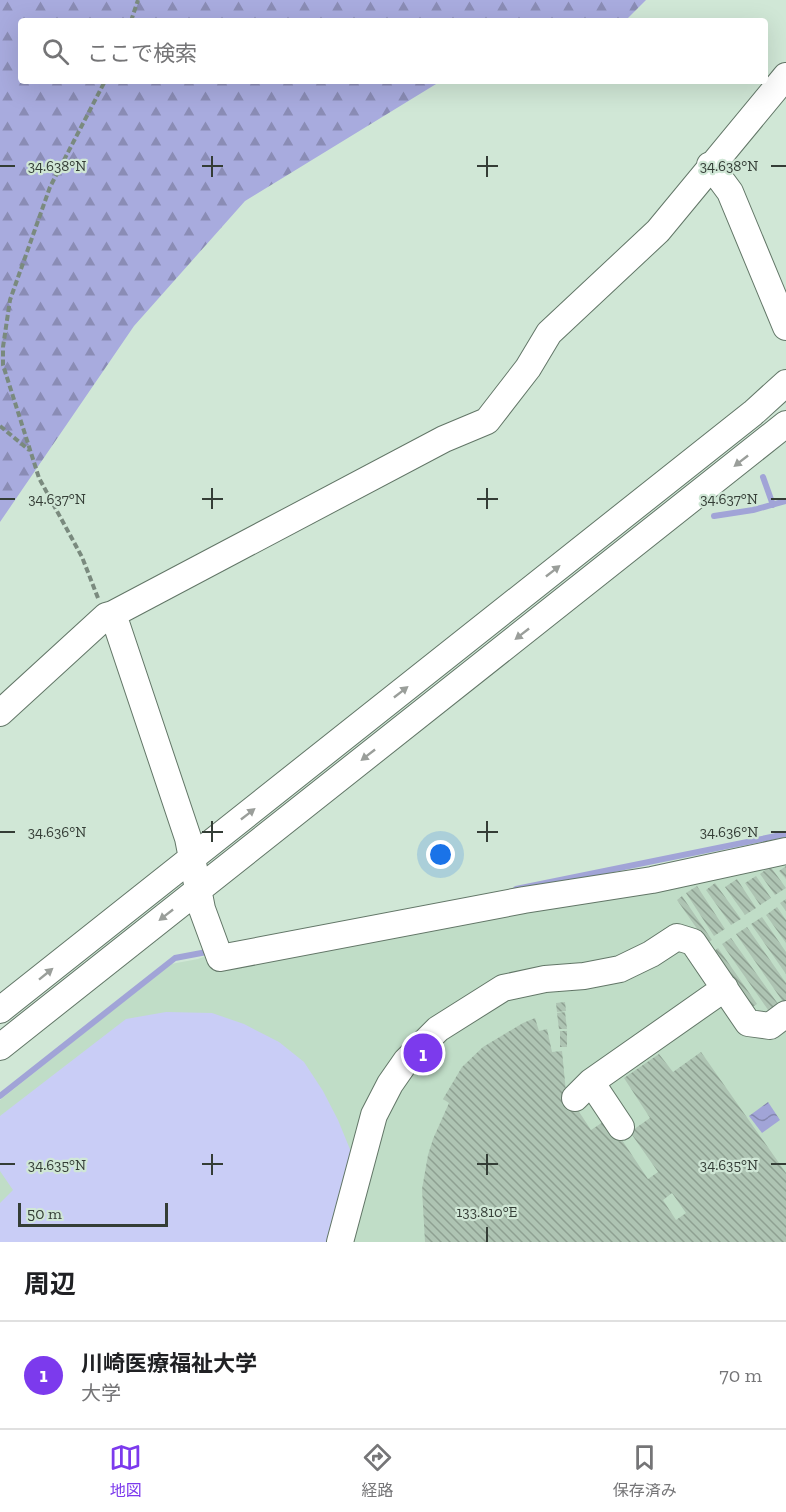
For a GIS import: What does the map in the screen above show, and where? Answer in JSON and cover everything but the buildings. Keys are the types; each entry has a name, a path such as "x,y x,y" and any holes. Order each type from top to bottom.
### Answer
{"street":[{"path":"0,713 110,615 444,439 487,421 528,369 549,333 658,231 710,165 786,76"},
{"path":"710,165 730,192 786,327"},
{"path":"0,1010 753,413 786,383"},
{"path":"0,1047 786,424"},
{"path":"110,615 188,838 202,909 220,958 524,900 652,880 786,851"},
{"path":"340,1242 374,1115 390,1084 406,1061 438,1029 503,988 620,969 651,954 677,937 693,942 748,1023 770,1026 786,1014"},
{"path":"621,1126 583,1090 725,988"}],"path":[{"path":"132,18 138,0"},
{"path":"103,84 50,188 10,300 3,347 3,366 39,478 82,557 110,615"},
{"path":"0,426 30,451"}],"shaded area":[{"path":"786,856 786,1242 0,1242 0,1100 171,964 198,959 214,953"},
{"path":"166,1012 212,1013 244,1024 279,1042 304,1062 338,1120 356,1164 335,1242 0,1242 0,1203 13,1190 0,1171 0,1116 126,1019"}],"green space":[{"path":"0,0 646,0 628,18 18,18 18,84 436,84 245,201 134,326 0,522"}],"water":[{"path":"768,1102 780,1120 762,1133 749,1116"}],"waterway":[{"path":"763,477 773,505"},
{"path":"714,516 753,510 786,501"},
{"path":"516,889 786,834"},
{"path":"0,1096 175,958 212,951"}],"place":[{"name":"川崎医療福祉大学","path":"423,1053"}]}
